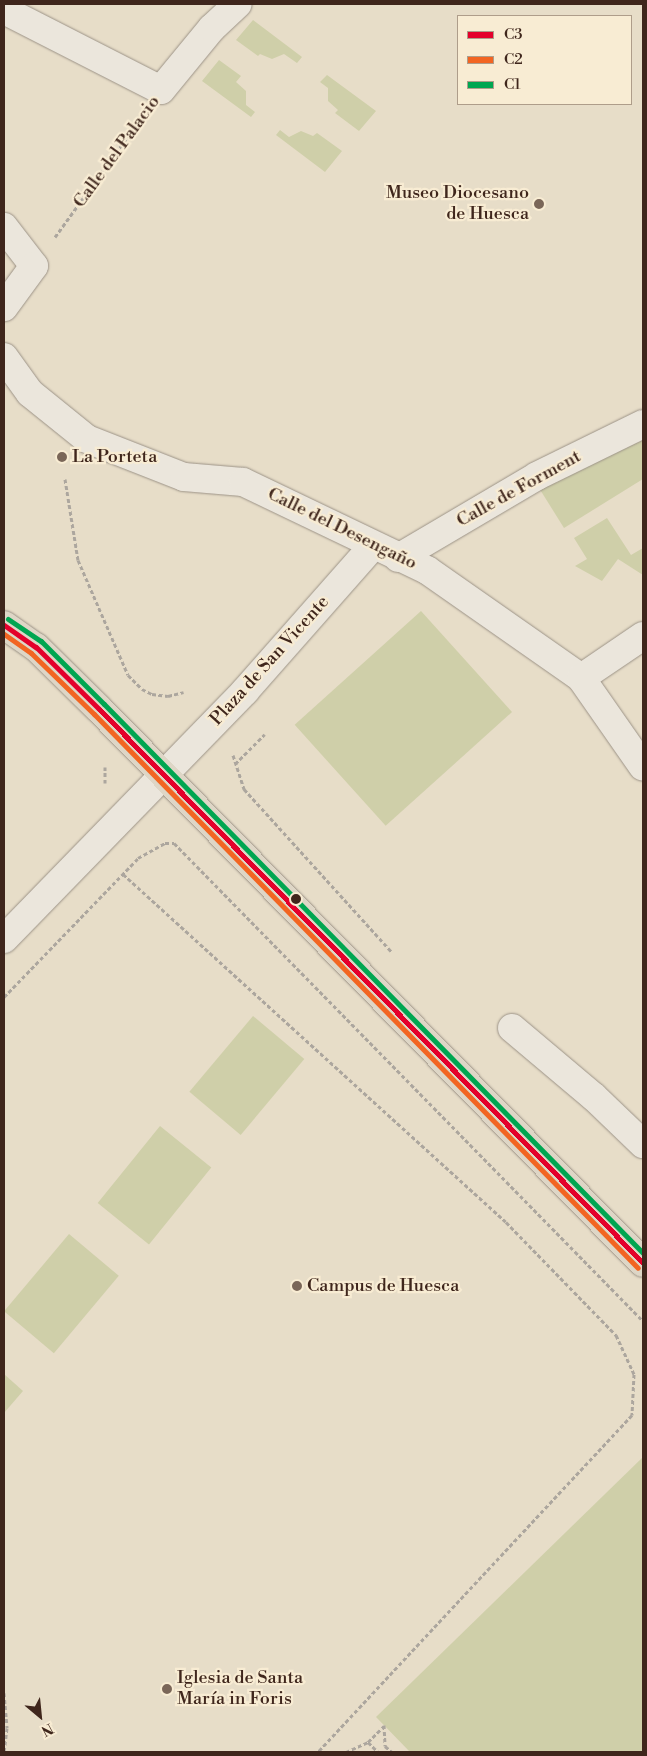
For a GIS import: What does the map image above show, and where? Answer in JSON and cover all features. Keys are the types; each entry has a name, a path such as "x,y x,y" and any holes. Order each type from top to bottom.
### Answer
{"main road":[{"path":"4,625 36,647 164,774 643,1263"}],"street":[{"name":"Calle del Palacio","path":"161,90 212,28 238,4"},
{"path":"4,10 161,90"},
{"path":"4,227 34,266 4,306"},
{"name":"Calle del Desengaño","path":"4,357 30,393 87,439 184,477 243,482 398,558 427,570 581,678 643,767"},
{"name":"Calle de Forment","path":"398,558 536,476 643,424"},
{"name":"Plaza de San Vicente","path":"4,939 245,691 373,546"},
{"path":"581,678 643,636"},
{"path":"512,1028 594,1097 643,1144"}],"path":[{"name":"Calle del Palacio","path":"34,266 161,90"},
{"path":"65,479 78,560 128,675 142,689 152,694 168,696 184,692"},
{"path":"234,764 265,734"},
{"path":"234,748 234,764 244,789 394,955"},
{"path":"102,790 106,774 104,762"},
{"path":"4,997 138,858 169,842 177,845 643,1321"},
{"path":"123,874 506,1222 616,1335 634,1374 632,1415 318,1752"},
{"path":"4,1693 7,1728 4,1752"},
{"path":"346,1752 368,1742 384,1725 385,1746 392,1752"},
{"path":"368,1742 378,1752"}],"green space":[{"path":"253,20 302,57 297,63 284,54 272,59 260,54 258,56 236,40"},
{"path":"219,60 241,76 236,82 246,91 246,105 255,112 251,117 202,81"},
{"path":"327,75 376,111 359,131 335,113 338,110 328,101 328,88 320,82"},
{"path":"280,130 289,137 301,131 313,136 317,133 342,151 325,172 276,135"},
{"path":"643,440 643,479 564,528 539,488"},
{"path":"607,518 631,555 643,548 643,575 618,559 602,581 575,566 587,559 574,538"},
{"path":"421,611 512,712 386,826 295,725"},
{"path":"253,1016 304,1059 241,1135 189,1092"},
{"path":"160,1126 211,1168 149,1244 98,1203"},
{"path":"69,1234 119,1276 54,1353 4,1311"},
{"path":"4,1374 23,1391 4,1413"},
{"path":"643,1457 643,1752 410,1752 376,1717"}],"transit line":[{"name":"C1","path":"8,619 41,641 643,1253"},
{"name":"C3","path":"4,625 36,647 99,709 643,1263"},
{"name":"C2","path":"4,634 31,653 94,714 638,1268"}],"place":[{"name":"Museo Diocesano de Huesca","path":"539,204"},
{"name":"La Porteta","path":"62,457"},
{"name":"Campus de Huesca","path":"297,1286"},
{"name":"Iglesia de Santa María in Foris","path":"167,1689"}]}
